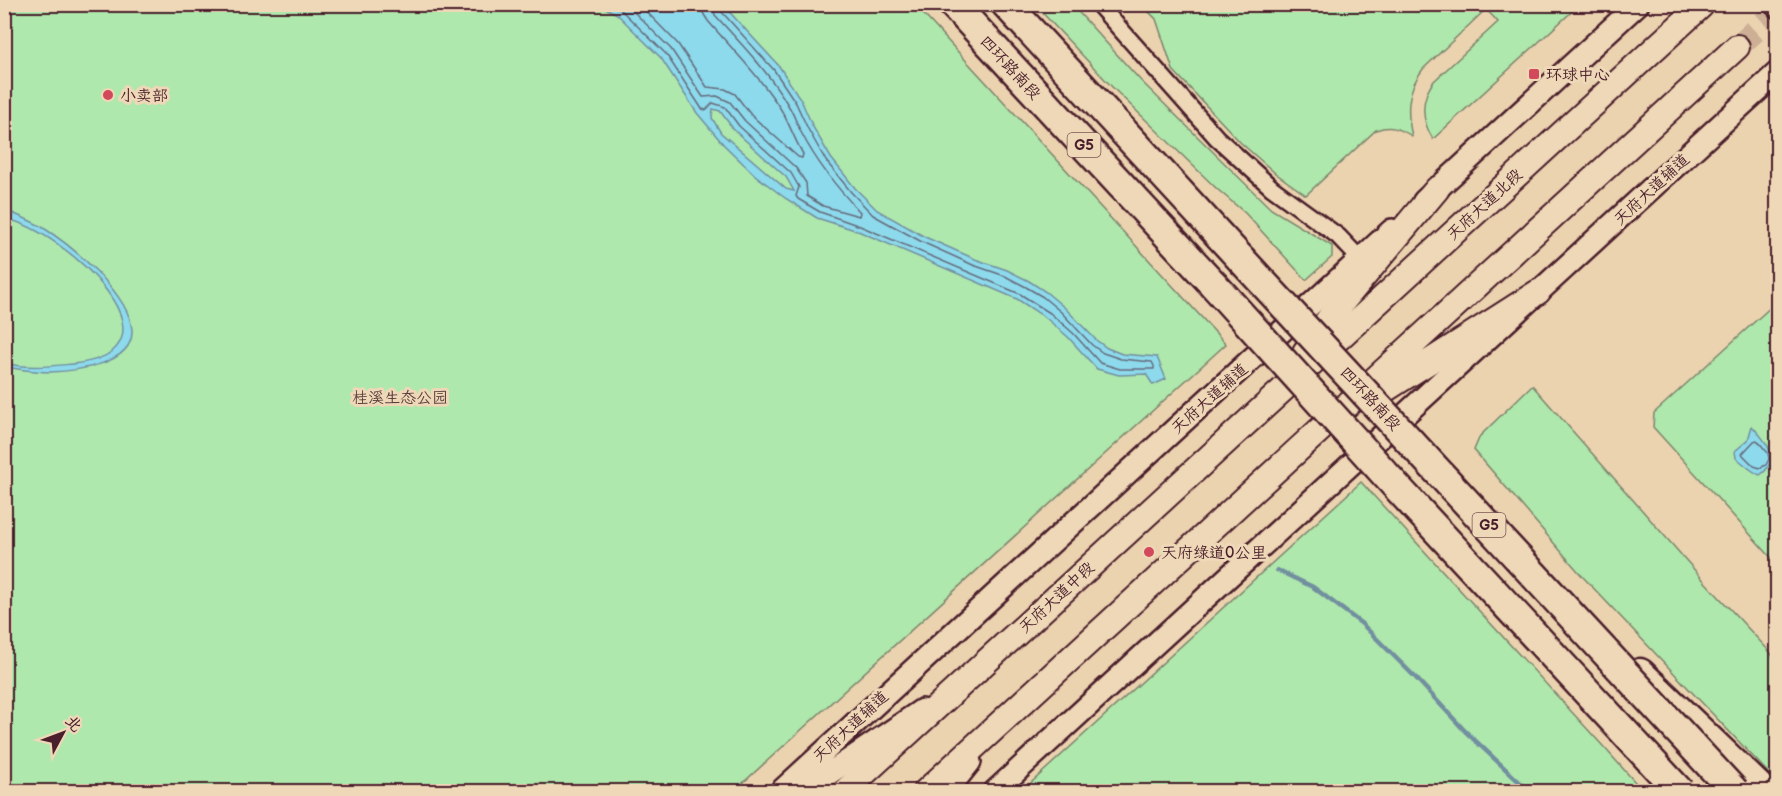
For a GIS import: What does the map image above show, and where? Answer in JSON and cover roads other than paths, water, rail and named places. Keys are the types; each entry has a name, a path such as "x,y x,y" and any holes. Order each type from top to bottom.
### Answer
{"highway":[{"name":"四环路南段","path":"953,4 1680,792"},
{"name":"四环路南段","path":"1006,4 1735,792"},
{"path":"1544,584 1707,735 1764,792"},
{"path":"1615,722 1666,792"}],"main road":[{"name":"天府大道北段","path":"1268,403 1701,6"},
{"path":"925,792 1737,47"},
{"path":"1268,403 1330,317 1437,189"},
{"path":"1305,443 1407,374 1538,292"},
{"name":"天府大道中段","path":"844,792 1268,403"}],"street":[{"path":"1098,4 1217,138 1272,188 1338,236 1360,259"},
{"name":"天府大道辅道","path":"780,792 1638,4"},
{"name":"天府大道辅道","path":"994,792 1778,72"},
{"path":"802,792 969,677"},
{"path":"946,792 1006,718"}],"water":[{"path":"600,5 723,5 779,66 801,100 831,158 855,188 877,210 925,237 1029,281 1065,308 1107,348 1122,354 1157,357 1166,379 1153,385 1146,374 1119,375 1097,369 1068,337 1046,318 1017,299 858,231 817,218 785,198 755,175 724,145 697,113 661,58 617,14","holes":["713,109 720,111 734,130 786,177 794,191 786,189 721,133 712,118"]},
{"path":"5,210 33,222 54,235 83,258 111,287 122,302 132,331 130,342 123,352 101,364 74,370 44,372 5,367 5,363 30,366 73,364 107,354 122,337 120,315 106,290 84,265 57,244 29,227 5,219"},
{"path":"1752,426 1763,438 1771,457 1767,469 1760,475 1736,458 1735,451 1748,440"}],"waterway":[{"path":"1277,570 1313,587 1362,624 1465,731 1530,792"}],"tunnel":[{"path":"1737,47 1778,10"}],"place":[{"name":"环球中心","path":"1534,74"},
{"name":"小卖部","path":"108,95"},
{"name":"天府绿道0公里","path":"1149,552"}],"park label":[{"name":"桂溪生态公园","path":"400,397"}]}
